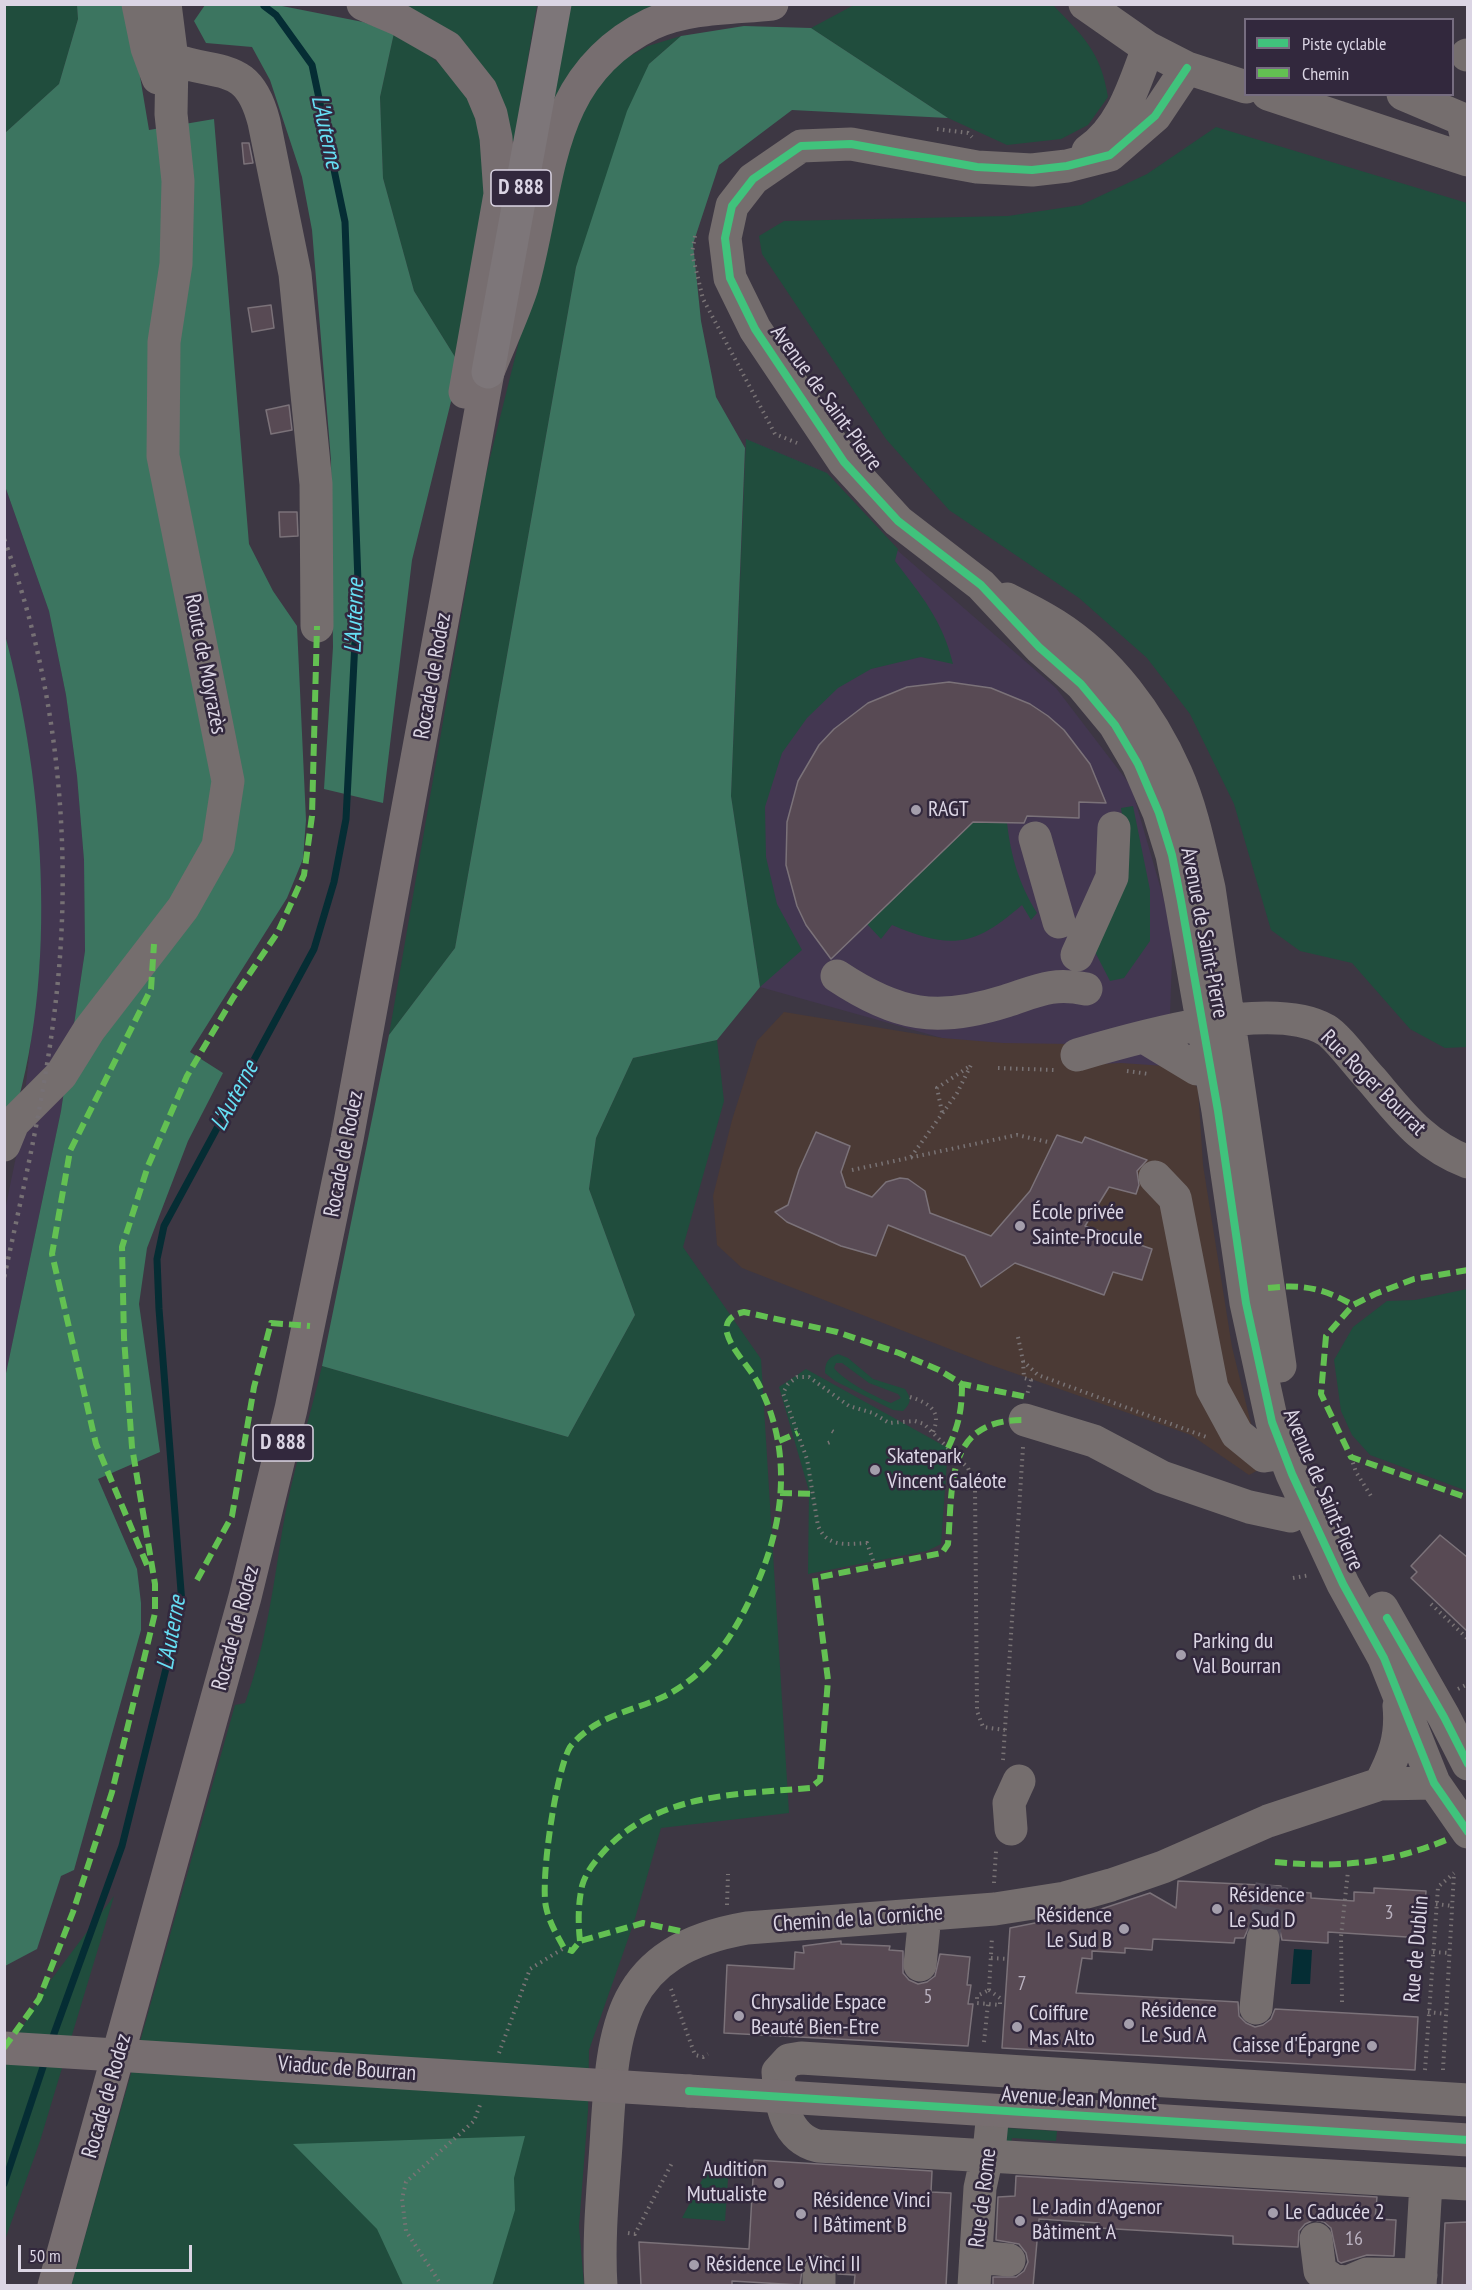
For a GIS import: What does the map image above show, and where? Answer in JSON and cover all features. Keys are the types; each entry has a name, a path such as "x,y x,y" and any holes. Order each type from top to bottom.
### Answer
{"highway":[{"name":"Rocade de Rodez","path":"488,372 555,4"}],"main road":[{"path":"363,4 398,19 447,47 481,90 491,114 496,138 500,194 434,559 449,586"},
{"path":"488,372 522,287 548,169 567,106 587,74 599,60 623,40 652,23 701,11 772,4"},
{"name":"Rocade de Rodez","path":"54,2286 245,1597 293,1399 347,1139 488,372"},
{"name":"Viaduc de Bourran","path":"4,2048 689,2091"},
{"name":"Avenue Jean Monnet","path":"689,2091 1467,2140"}],"street":[{"name":"Route de Moyrazès","path":"138,4 147,48 171,114"},
{"name":"Route de Moyrazès","path":"4,1145 13,1123 61,1076 89,1030 183,908 218,846 228,781 163,456 164,342 176,264 178,181 171,114 172,59 165,4"},
{"path":"1085,4 1115,16 1148,48 1187,68 1244,87"},
{"name":"Avenue de Saint-Pierre","path":"1067,166 1101,142 1128,100 1148,48"},
{"path":"172,59 233,74 248,84 259,101 295,274 316,484 317,626"},
{"name":"Avenue de Saint-Pierre","path":"1187,68 1155,116 1110,155 1067,166 1032,170 977,167 851,144 801,146 753,178 732,206 725,238 730,278 755,329 844,462 898,520 981,585 1039,647 1081,684 1115,725 1138,764 1159,813 1216,1023 1223,1064 1246,1304 1272,1422 1343,1584 1384,1658 1398,1689 1448,1758"},
{"path":"1274,96 1467,160"},
{"path":"1408,96 1462,119 1467,142"},
{"name":"Avenue de Saint-Pierre","path":"981,585 1057,626 1095,657 1131,696 1157,737 1176,774 1201,853 1209,888 1216,1023"},
{"path":"1077,955 1112,877 1114,828"},
{"path":"1035,838 1059,922"},
{"path":"837,976 871,997 916,1011 939,1015 968,1012 1044,987 1067,985 1086,989"},
{"name":"Rue Roger Bourrat","path":"1077,1055 1144,1037 1216,1023 1292,1018 1327,1030 1416,1132 1467,1162"},
{"path":"1144,1037 1197,1069 1223,1064"},
{"name":"Avenue de Saint-Pierre","path":"1223,1064 1249,1160 1284,1387 1293,1423 1333,1515 1387,1618 1448,1758 1467,1832"},
{"path":"1155,1177 1175,1198 1212,1388 1237,1434 1264,1456 1284,1453"},
{"path":"1025,1420 1094,1441 1162,1477 1249,1507 1291,1516"},
{"path":"1380,1784 1395,1755 1401,1728 1398,1689"},
{"name":"Chemin de la Corniche","path":"601,2286 601,2232 612,2055 626,2004 645,1976 667,1958 718,1933 747,1928 1017,1906 1111,1886 1268,1821 1380,1784 1448,1758"},
{"path":"1004,1836 1011,1773"},
{"path":"920,1965 925,1915"},
{"path":"1263,2008 1268,1939"},
{"path":"1467,2100 801,2058 789,2060 781,2066 778,2072 780,2098 791,2128 806,2143 1426,2184 1467,2184"},
{"name":"Rue de Rome","path":"988,2270 980,2188 993,2111"},
{"path":"1304,2286 1311,2244 1320,2271 1334,2282 1348,2282 1355,2269 1421,2280 1426,2184"},
{"path":"38,2286 72,2219"}],"path":[{"path":"934,129 968,133 976,141"},
{"path":"696,232 692,253 703,299 775,434 805,446"},
{"path":"909,1158 957,1093 971,1065 937,1088 942,1113"},
{"path":"852,1170 1017,1135 1048,1142"},
{"path":"1018,1337 1024,1378 1030,1380 1030,1384"},
{"path":"1023,1361 1038,1375 1206,1438 1237,1434"},
{"path":"875,1566 867,1543 831,1542 823,1536 818,1526 815,1494 807,1459 783,1393 788,1384 797,1377 809,1377 849,1406 873,1413 890,1423 915,1421 924,1424 968,1468 975,1485 977,1711 983,1727 1005,1730"},
{"path":"910,1397 926,1402 935,1410 938,1422 933,1432"},
{"path":"1011,1773 1005,1730 1025,1420"},
{"path":"1351,1457 1356,1472 1371,1496"},
{"path":"1293,1578 1300,1576"},
{"path":"1431,1604 1467,1639"},
{"path":"993,1894 1004,1836"},
{"path":"1342,2002 1341,1937 1348,1871"},
{"path":"726,1914 728,1874"},
{"path":"1436,1904 1453,1906"},
{"path":"989,1990 992,1935"},
{"path":"498,2056 530,1969 564,1948"},
{"path":"1433,1952 1449,1953"},
{"path":"991,1958 1008,1959"},
{"path":"989,1990 1000,1998 1000,2005 976,2003 977,1996 989,1990"},
{"path":"672,1992 696,2055 703,2057 708,2054"},
{"path":"985,2031 988,2004"},
{"path":"1428,2012 1446,2014"},
{"path":"442,2286 406,2231 402,2199 406,2182 474,2121 482,2100"},
{"path":"640,2223 674,2161"},
{"path":"1082,2222 1082,2238"}],"shaded area":[{"path":"746,439 827,473 890,544 1056,688 1131,786 1173,931 1167,1101 760,987 731,796"},
{"path":"5,486 49,611 66,695 77,776 84,860 85,951 61,1111 5,1378 5,1210 20,1137 40,959 30,755 5,631"},
{"path":"784,1012 942,1038 1003,1043 1072,1044 1075,1065 1121,1063 1165,1066 1187,1077 1198,1088 1203,1165 1232,1347 1262,1468 1249,1475 1191,1435 988,1364 742,1268 717,1245 713,1196 732,1120 757,1041"}],"green space":[{"path":"5,5 77,5 78,19 59,84 5,133"},
{"path":"77,5 128,5 149,130 214,119 249,544 273,591 297,626 306,820 303,859 287,898 190,1052 223,1073 188,1141 147,1248 139,1304 160,1452 98,1479 137,1569 141,1630 74,1870 61,1876 37,1949 5,1966 5,1378 61,1111 85,951 84,860 77,776 66,695 49,611 5,486 5,133 59,84 78,19"},
{"path":"205,5 277,5 363,22 394,33 380,97 383,178 414,291 460,365 412,560 383,803 324,789 333,647 331,460 312,230 302,177 270,80 252,47 206,43 194,21"},
{"path":"392,5 537,5 514,141 511,141"},
{"path":"571,5 687,5 552,103"},
{"path":"854,5 1053,5 1082,36 1095,56 1101,68 1108,97 1088,125 1061,139 1007,145 948,118 811,28"},
{"path":"744,26 811,28 948,118 792,110 719,165 693,244 701,321 716,397 745,448 731,796 760,987 717,1040 633,1058 596,1138 589,1189 635,1315 568,1437 322,1366 389,1035 455,948 576,267 627,111 649,64 681,36"},
{"path":"394,33 435,60 459,83 477,110 485,141 486,187 460,365 414,291 383,178 380,97"},
{"path":"681,36 649,64 576,267 455,948 389,1035 485,478 568,144 597,84 621,61 648,46"},
{"path":"1216,127 1467,203 1467,1047 1445,1048 1410,1029 1352,963 1300,951 1271,930 1234,804 1190,714 1147,658 1079,598 949,510 886,439 762,254 759,236 784,221 1008,216 1081,205 1147,174"},
{"path":"746,439 827,473 898,549 895,561 937,621 953,664 921,657 871,669 838,688 807,718 782,753 765,807 766,857 777,904 802,950 760,987 731,796"},
{"path":"4,631 30,755 41,889 40,956 34,1022 22,1086 4,1145"},
{"path":"1133,806 1150,890 1150,941 1124,978 1110,981 1094,950 1125,835 1121,808"},
{"path":"973,822 1007,823 1017,870 1037,913 1031,920 1022,905 990,929 961,940 946,941 930,938 892,925 881,939 867,924"},
{"path":"717,1040 724,1101 683,1247 761,1359 789,1813 661,1828 634,1922 589,2050 588,2111 579,2226 584,2285 71,2286 235,1705 245,1703 258,1661 268,1619 290,1491 322,1366 568,1437 635,1315 589,1189 596,1138 633,1058"},
{"path":"1468,1289 1467,1491 1370,1455 1352,1435 1341,1411 1334,1360 1353,1327 1387,1301 1415,1300"},
{"path":"838,1354 848,1358 873,1379 905,1389 910,1398 908,1406 903,1411 893,1410 835,1381 825,1373 829,1359","holes":["836,1363 842,1363 869,1383 898,1394 901,1398 891,1403 869,1393 839,1373 834,1368"]},
{"name":"Skatepark Vincent Galéote","path":"806,1369 948,1448 941,1544 927,1551 808,1574 809,1491 779,1387"},
{"path":"114,1896 40,2141 5,2240 5,2057 47,1985"},
{"path":"1006,2128 1057,2131 1056,2141 1012,2138 1010,2148 1000,2132"},
{"path":"525,2136 514,2178 515,2210 492,2286 403,2285 377,2229 293,2144"},
{"path":"711,2163 729,2165 725,2221 682,2218"}],"water":[{"path":"1294,1949 1312,1950 1310,1984 1291,1984"}],"building":[{"path":"242,143 249,143 253,163 244,164"},
{"path":"271,305 274,328 252,332 248,308"},
{"path":"289,405 292,430 271,434 266,410"},
{"path":"279,512 297,512 298,536 280,537"},
{"path":"949,682 991,688 1030,704 1048,716 1064,730 1090,764 1106,803 1079,802 1079,818 1027,816 1024,823 973,822 831,959 806,925 797,906 786,865 787,822 798,781 819,745 834,729 868,703 907,687"},
{"path":"816,1132 850,1146 841,1172 846,1187 872,1197 886,1182 900,1178 908,1179 925,1191 930,1213 991,1236 1030,1191 1057,1135 1082,1143 1085,1137 1147,1160 1137,1171 1139,1185 1136,1194 1109,1187 1085,1226 1152,1249 1142,1280 1113,1272 1104,1295 1015,1263 981,1287 965,1256 888,1225 876,1256 841,1246 787,1222 775,1212 788,1205 799,1170"},
{"path":"1440,1535 1467,1557 1467,1631 1411,1578 1417,1572 1411,1566"},
{"path":"1178,1881 1281,1886 1281,1891 1311,1893 1311,1898 1354,1901 1354,1892 1374,1893 1374,1888 1426,1891 1423,1938 1328,1932 1328,1943 1282,1940 1280,1931 1274,1924 1264,1920 1255,1922 1248,1929 1244,1938 1235,1938 1234,1943 1153,1939 1152,1950 1125,1948 1125,1953 1092,1951 1092,1959 1082,1958 1076,1993 1238,2002 1239,2016 1246,2023 1255,2027 1271,2019 1275,2009 1418,2017 1415,2070 1002,2048 1010,1928 1095,1911 1150,1893 1176,1908"},
{"path":"841,1941 841,1944 890,1946 889,1950 903,1951 903,1973 909,1980 918,1984 927,1982 935,1976 940,1954 970,1957 967,1985 971,1985 968,2004 973,2004 968,2046 724,2033 727,1965 794,1969 795,1952 804,1953 803,1946"},
{"path":"754,2160 932,2171 931,2192 951,2193 946,2286 854,2286 855,2275 838,2274 835,2263 820,2254 810,2257 803,2263 800,2285 732,2281 732,2286 641,2286 639,2242 749,2249"},
{"path":"1016,2176 1377,2197 1375,2219 1396,2220 1394,2256 1367,2255 1341,2263 1338,2261 1331,2228 1324,2222 1314,2220 1305,2224 1299,2231 1298,2247 1233,2244 1233,2236 1099,2228 1099,2223 1039,2219 1033,2286 993,2286 993,2277 1016,2277 1024,2271 1028,2262 1026,2253 1019,2244 996,2240 998,2197 1015,2196"},
{"path":"1467,2222 1467,2286 1442,2286 1445,2223"}],"waterway":[{"name":"L'Auterne","path":"51,2042 122,1846 182,1604 159,1309 157,1259 164,1226 314,949 334,882 346,819 358,582 345,222 312,65 276,15 264,6"},
{"name":"L'Auterne","path":"4,2184 46,2058"}],"tunnel":[{"path":"1263,1939 1272,1885"}],"railway":[{"path":"4,539 21,590 47,696 55,751 63,861 59,969 50,1047 4,1278"}],"marked path":[{"path":"4,2048 39,1999 73,1912 112,1792 155,1613 155,1584 132,1447 124,1338 122,1247 148,1166 187,1076 233,998 278,932 304,875 312,816 317,626"},
{"path":"147,1565 96,1444 52,1254 70,1151 151,989 154,944"},
{"path":"1468,1270 1414,1279 1353,1305 1326,1336 1321,1394 1351,1457 1468,1498"},
{"path":"1268,1288 1302,1287 1322,1291 1353,1305"},
{"path":"680,1931 643,1923 580,1941 572,1951 564,1948 547,1913 545,1874 550,1826 560,1778 570,1747 581,1735 602,1721 655,1701 683,1686 698,1674 733,1631 751,1597 768,1555 775,1530 781,1481 776,1431 769,1407 758,1383 729,1340 726,1328 728,1321 733,1316 744,1312 837,1332 899,1353 939,1370 962,1384 1027,1397"},
{"path":"197,1580 232,1516 254,1387 271,1323 310,1326"},
{"path":"948,1448 959,1417 962,1384"},
{"path":"580,1941 579,1907 584,1881 599,1856 628,1830 651,1816 676,1806 729,1795 810,1788 820,1780 828,1680 815,1578 942,1553 948,1544 953,1478 958,1459 967,1443 980,1431 999,1423 1025,1420"},
{"path":"779,1441 798,1433"},
{"path":"780,1493 815,1494"},
{"path":"1275,1862 1298,1864 1362,1862 1404,1854 1446,1840"}],"cycle path":[{"path":"1187,68 1155,116 1110,155 1067,166 1032,170 977,167 851,144 801,146 753,179 732,206 725,238 730,278 755,329 844,462 898,521 981,585 1039,647 1081,684 1115,725 1138,764 1159,813 1172,855 1218,1111 1246,1303 1272,1422 1292,1474 1343,1584 1384,1658 1434,1783 1468,1832"},
{"path":"1387,1618 1444,1717 1468,1764"},
{"path":"689,2091 1468,2140"}],"place":[{"name":"RAGT","path":"916,810"},
{"name":"École privée Sainte-Procule","path":"1020,1226"},
{"name":"Skatepark Vincent Galéote","path":"875,1470"},
{"name":"Parking du Val Bourran","path":"1181,1655"},
{"name":"Résidence Le Sud D","path":"1217,1909"},
{"name":"Résidence Le Sud B","path":"1124,1929"},
{"name":"Chrysalide Espace Beauté Bien-Etre","path":"739,2016"},
{"name":"Résidence Le Sud A","path":"1129,2024"},
{"name":"Coiffure Mas Alto","path":"1017,2027"},
{"name":"Caisse d'Épargne","path":"1372,2046"},
{"name":"Audition Mutualiste","path":"779,2183"},
{"name":"Le Caducée 2","path":"1273,2213"},
{"name":"Résidence Vinci I Bâtiment B","path":"801,2214"},
{"name":"Le Jadin d'Agenor Bâtiment A","path":"1020,2221"},
{"name":"Résidence Le Vinci II","path":"694,2265"}]}
